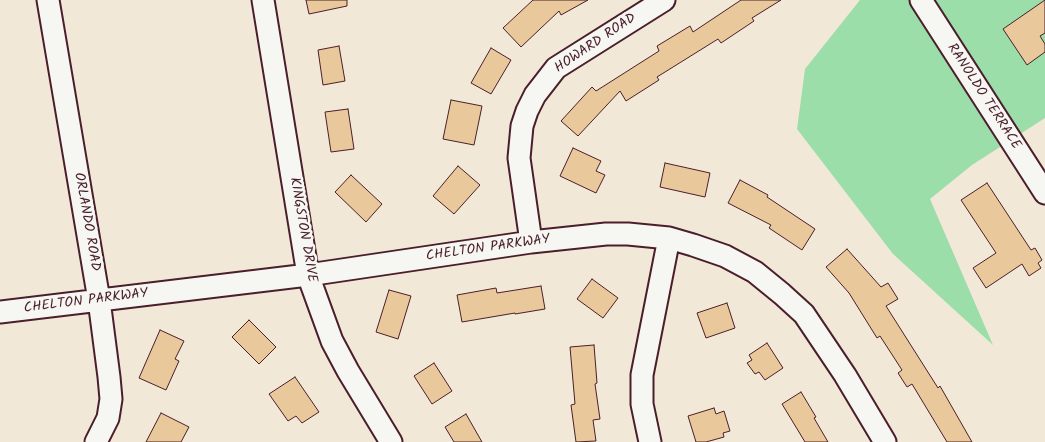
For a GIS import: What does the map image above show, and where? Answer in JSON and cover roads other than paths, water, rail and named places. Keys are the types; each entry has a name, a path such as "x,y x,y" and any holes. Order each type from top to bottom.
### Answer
{"street":[{"name":"ORLANDO ROAD","path":"48,0 99,300 110,377 111,399 108,418 96,442"},
{"name":"KINGSTON DRIVE","path":"263,0 308,275 332,341 391,442"},
{"name":"HOWARD ROAD","path":"532,242 519,158 522,126 535,95 556,68 664,0"},
{"name":"RANOLDO TERRACE","path":"921,0 1045,194"},
{"name":"CHELTON PARKWAY","path":"0,312 308,275 532,242 614,234 669,238 725,256 755,272 804,314 845,374 886,442"},
{"path":"650,442 642,404 642,375 669,238"}]}
